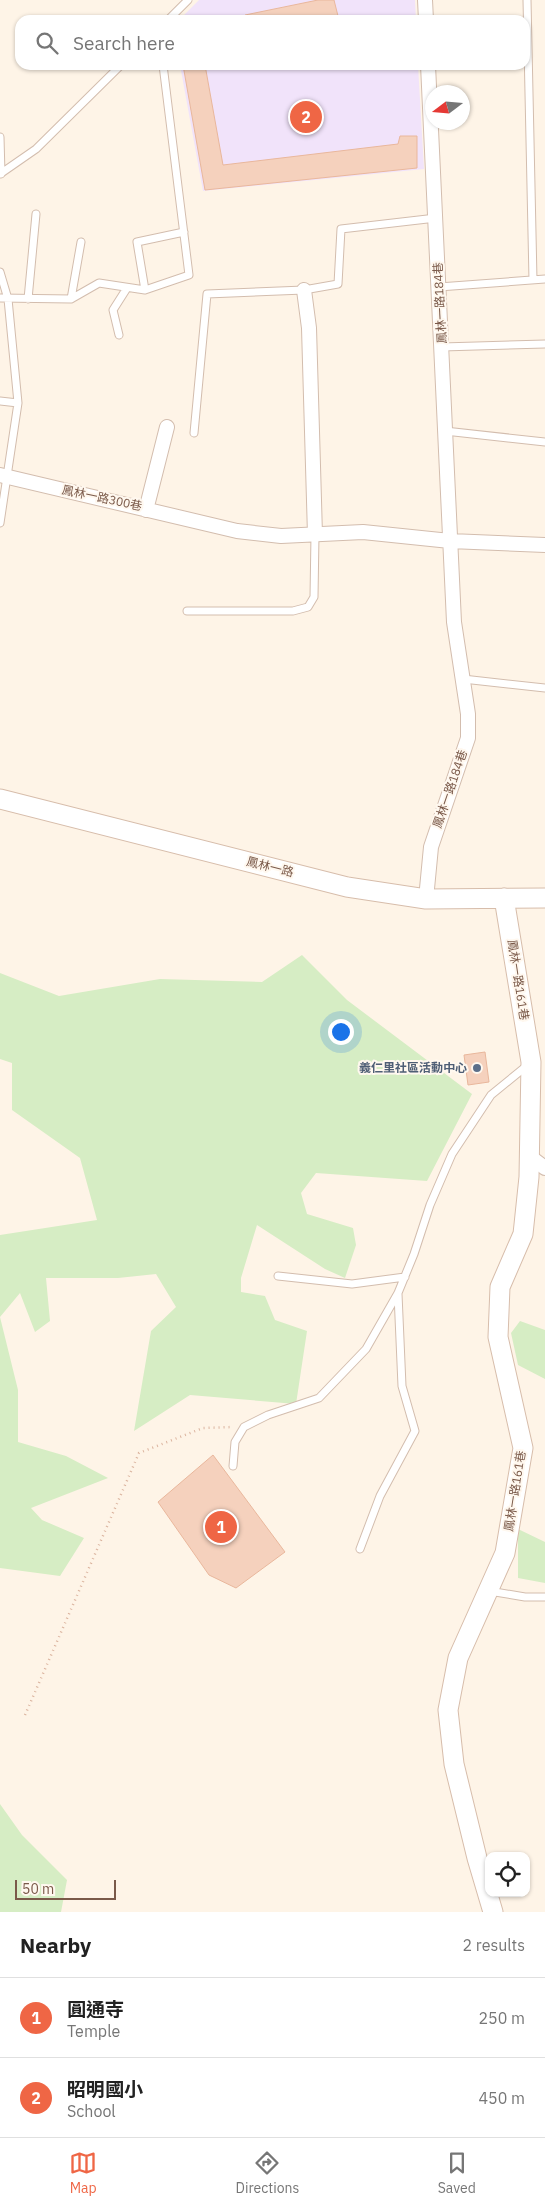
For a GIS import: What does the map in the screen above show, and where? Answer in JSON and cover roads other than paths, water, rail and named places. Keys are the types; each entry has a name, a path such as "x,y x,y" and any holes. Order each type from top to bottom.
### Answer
{"street":[{"path":"425,0 426,15"},
{"name":"鳳林一路184巷","path":"426,899 431,847 468,738 468,714 454,622 428,70"},
{"path":"304,290 309,328 315,535"},
{"name":"鳳林一路300巷","path":"3,476 146,510 167,427"},
{"path":"146,510 236,531 281,536 363,532 450,542 545,545"},
{"name":"鳳林一路","path":"0,799 346,886 426,899 545,898"},
{"name":"鳳林一路161巷","path":"493,1912 477,1858 454,1764 448,1710 458,1658 505,1553 523,1448 498,1337 500,1287 523,1234 529,1156 531,1062 504,898"},
{"path":"529,1156 545,1168"}],"lane":[{"path":"173,15 188,0"},
{"path":"527,0 527,15"},
{"path":"0,174 36,148 116,70"},
{"path":"0,298 70,299 99,283 145,290 189,275 164,70"},
{"path":"528,70 533,280"},
{"path":"0,137 0,174"},
{"path":"28,299 36,214"},
{"path":"194,433 207,294 304,290 338,284 341,230 436,218"},
{"path":"145,290 137,242 184,232"},
{"path":"70,299 81,242"},
{"path":"0,272 8,298 18,402 3,476 0,523"},
{"path":"439,287 545,279"},
{"path":"118,335 113,310 127,288"},
{"path":"442,347 545,344"},
{"path":"0,401 18,402"},
{"path":"445,431 545,442"},
{"path":"187,611 293,611 308,607 314,597 315,535"},
{"path":"463,679 545,688"},
{"path":"232,1466 235,1442 244,1427 268,1415 319,1398 366,1349 398,1293 430,1206 452,1154 491,1095 531,1062"},
{"path":"278,1276 352,1284 405,1277"},
{"path":"360,1549 380,1496 415,1431 402,1386 398,1293"},
{"path":"488,1591 525,1597 545,1597"}],"place":[{"name":"昭明國小","path":"306,117"},
{"name":"義仁里社區活動中心","path":"477,1068"},
{"name":"圓通寺","path":"221,1527"}]}
